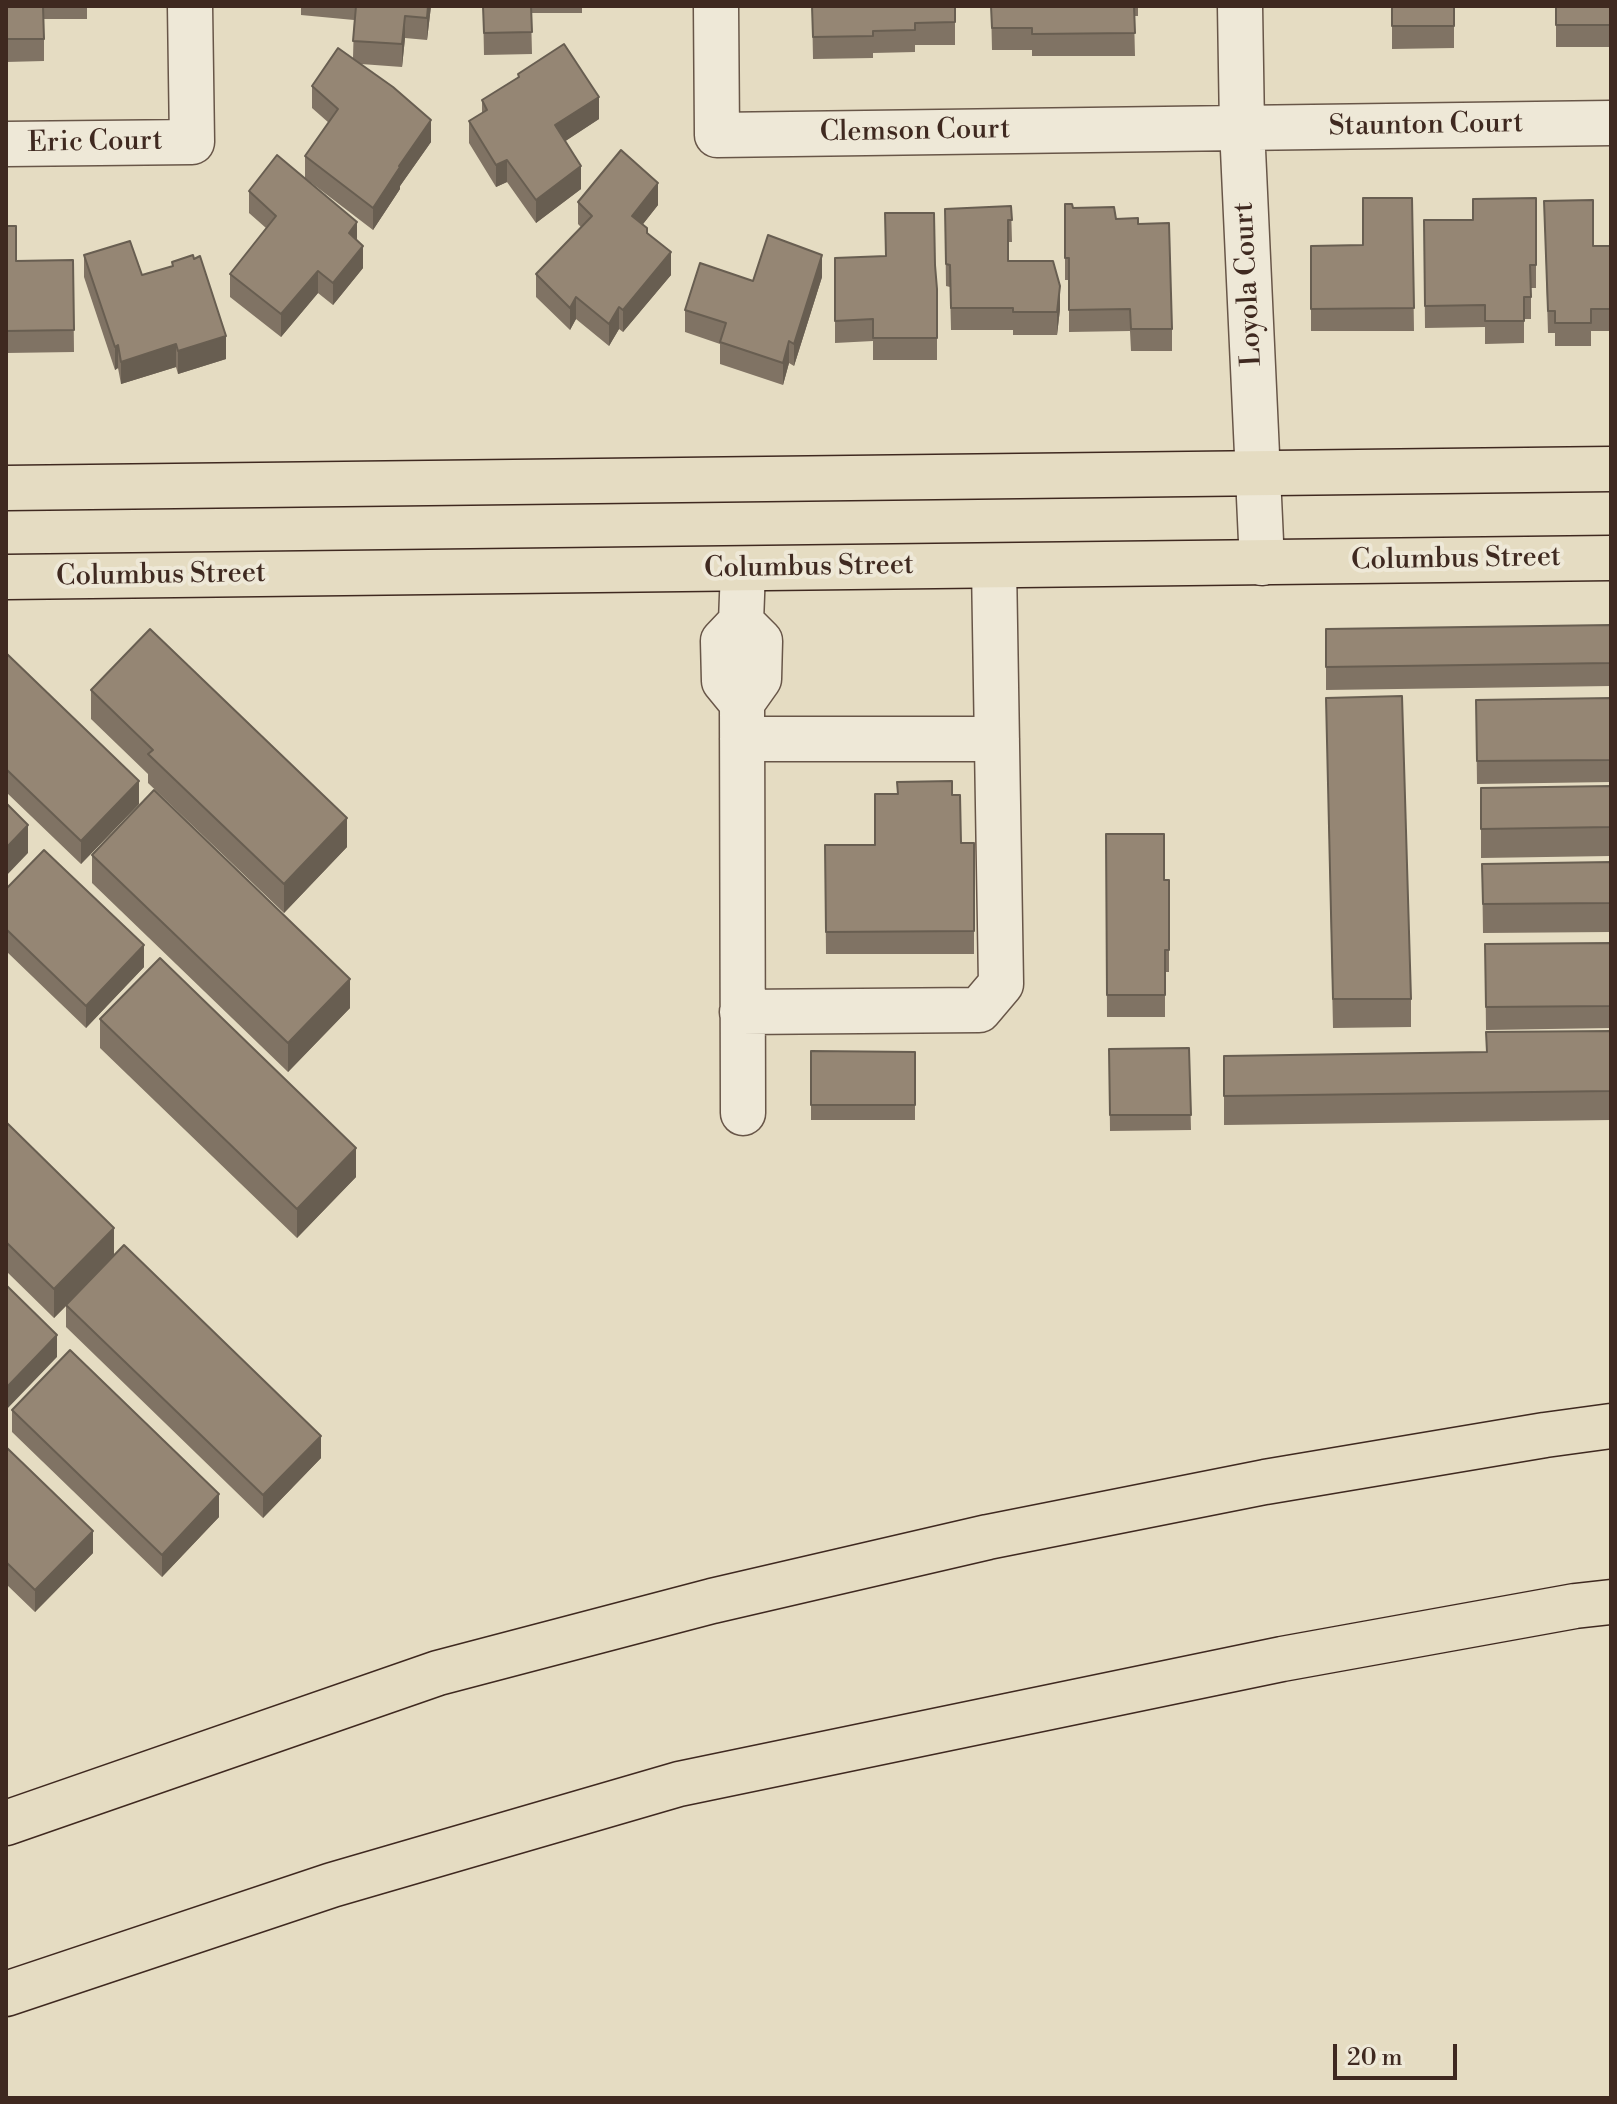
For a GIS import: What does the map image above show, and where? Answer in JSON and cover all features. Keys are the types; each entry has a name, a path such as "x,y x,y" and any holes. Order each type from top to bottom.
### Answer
{"main road":[{"path":"6,488 1611,469"},
{"name":"Columbus Street","path":"6,577 1611,558"},
{"path":"6,1823 438,1673 712,1601 988,1537 1250,1485 1611,1426"},
{"path":"6,1994 332,1885 679,1784 1282,1659 1611,1602"}],"street":[{"name":"Eric Court","path":"6,144 192,142 190,6"},
{"name":"Clemson Court","path":"716,6 717,135 1242,128"},
{"name":"Loyola Court","path":"1240,6 1242,128 1262,563"},
{"name":"Staunton Court","path":"1242,128 1611,123"},
{"path":"742,1012 979,1010 1001,984 994,566"},
{"path":"743,569 741,622 723,641 724,681 742,721 743,1113"},
{"path":"742,721 997,739"}],"building":[{"path":"6,6 43,6 44,39 6,39"},
{"path":"356,6 428,6 427,18 405,16 402,44 353,41"},
{"path":"483,6 531,6 532,32 484,33"},
{"path":"812,6 955,6 955,22 915,23 915,30 873,31 873,36 813,37"},
{"path":"991,6 1134,6 1135,33 1032,34 1032,28 992,28"},
{"path":"1392,6 1454,6 1454,26 1392,26"},
{"path":"1556,6 1611,6 1611,25 1556,25"},
{"path":"564,44 599,97 555,125 581,166 536,200 507,160 496,165 469,121 487,110 482,100"},
{"path":"338,48 393,87 431,120 373,208 305,156 338,109 312,86"},
{"path":"621,150 658,183 632,216 671,252 623,310 619,307 609,324 576,297 570,308 536,274 592,216 578,202"},
{"path":"277,155 357,222 349,233 363,246 333,283 318,271 281,314 230,274 276,216 249,191"},
{"path":"1363,198 1412,198 1414,308 1311,309 1311,246 1363,245"},
{"path":"1536,198 1536,265 1530,265 1531,297 1524,297 1524,321 1485,321 1485,305 1425,306 1424,220 1473,220 1473,199"},
{"path":"1593,200 1593,246 1611,246 1611,309 1591,309 1591,323 1555,323 1555,311 1548,311 1544,201"},
{"path":"1065,204 1072,204 1073,208 1114,207 1116,219 1138,218 1138,224 1169,223 1172,329 1131,329 1130,309 1069,310"},
{"path":"1011,206 1008,261 1053,261 1060,286 1057,312 951,308 945,209"},
{"path":"885,213 934,213 937,338 873,338 873,319 835,321 835,258 886,256"},
{"path":"6,226 16,226 16,261 73,260 74,330 6,331"},
{"path":"768,235 822,255 794,344 789,341 783,363 720,342 726,323 685,310 700,263 753,281"},
{"path":"130,241 142,275 173,266 172,262 193,255 194,259 200,256 226,336 178,351 176,344 121,362 118,345 115,347 84,255"},
{"path":"1611,625 1611,663 1326,667 1326,629"},
{"path":"150,629 347,818 284,884 148,754 153,750 91,690"},
{"path":"6,653 139,781 81,841 6,769"},
{"path":"1402,696 1411,999 1333,999 1326,698"},
{"path":"1611,698 1611,760 1477,761 1476,700"},
{"path":"952,781 952,795 960,795 961,843 974,843 974,931 826,932 825,845 875,845 875,794 898,794 897,782"},
{"path":"1611,786 1611,827 1481,829 1481,788"},
{"path":"154,790 350,979 288,1043 92,855"},
{"path":"6,803 28,825 6,848"},
{"path":"1106,834 1164,834 1164,880 1169,880 1169,950 1165,950 1165,995 1107,995"},
{"path":"44,850 144,945 86,1006 6,929 6,889"},
{"path":"1611,862 1611,903 1483,904 1482,864"},
{"path":"1611,943 1611,1006 1486,1007 1485,944"},
{"path":"160,958 356,1148 297,1209 100,1019"},
{"path":"1611,1031 1611,1091 1224,1096 1224,1056 1487,1052 1486,1032"},
{"path":"1189,1048 1191,1115 1110,1115 1109,1049"},
{"path":"811,1051 915,1052 915,1105 811,1105"},
{"path":"6,1122 114,1228 54,1289 6,1242"},
{"path":"124,1245 321,1436 263,1495 66,1305"},
{"path":"6,1285 57,1335 6,1388"},
{"path":"70,1350 219,1494 162,1555 12,1410"},
{"path":"6,1447 93,1531 35,1590 6,1562"}]}
